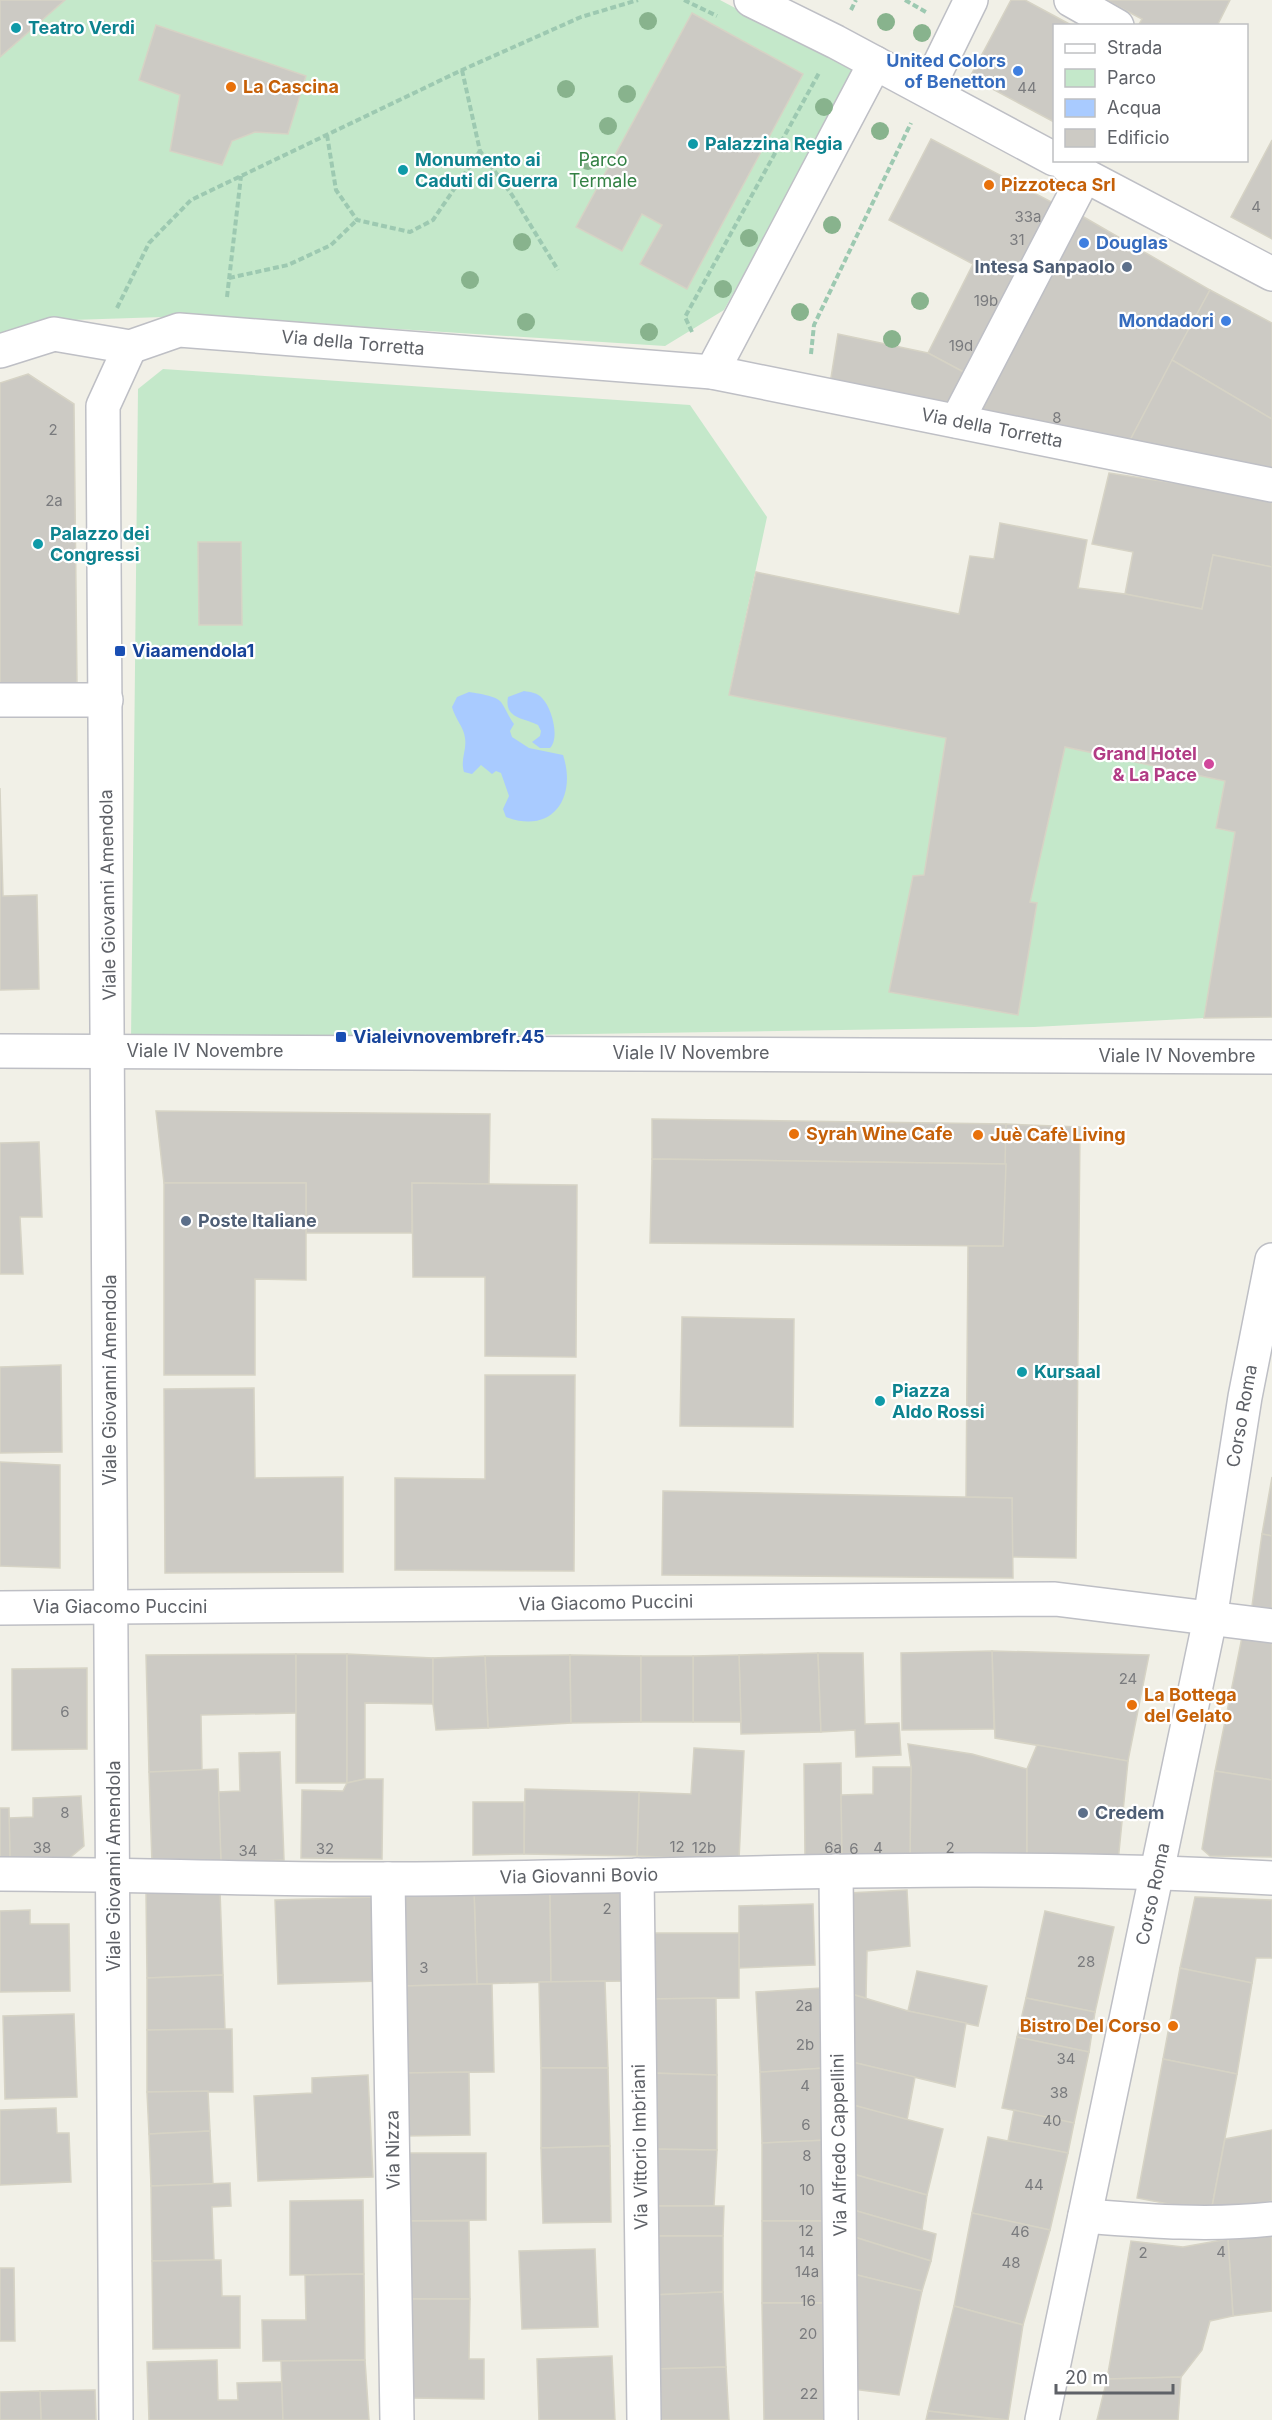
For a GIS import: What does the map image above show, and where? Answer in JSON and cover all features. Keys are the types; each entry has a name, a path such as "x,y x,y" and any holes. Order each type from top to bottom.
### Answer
{"street":[{"path":"751,0 836,42 1053,158"},
{"path":"927,90 971,0"},
{"path":"1071,0 1113,24"},
{"path":"712,372 875,63"},
{"path":"957,421 1065,165 1272,274"},
{"name":"Via della Torretta","path":"0,351 54,334 115,344 179,330 712,372 1272,485"},
{"name":"Viale Giovanni Amendola","path":"115,344 103,406 109,1051 116,2420"},
{"path":"0,700 106,700"},
{"name":"Viale IV Novembre","path":"0,1051 1272,1057"},
{"name":"Corso Roma","path":"1042,2420 1258,1398 1272,1260"},
{"name":"Via Giacomo Puccini","path":"0,1608 1054,1599 1272,1626"},
{"name":"Via Giovanni Bovio","path":"0,1874 388,1879 836,1871 1157,1871 1272,1878"},
{"name":"Via Alfredo Cappellini","path":"836,1871 841,2420"},
{"name":"Via Vittorio Imbriani","path":"637,1875 644,2420"},
{"name":"Via Nizza","path":"388,1879 397,2420"},
{"path":"1085,2216 1193,2224 1272,2219"}],"path":[{"path":"115,344 149,243 191,200 462,70 581,17 638,0"},
{"path":"712,372 685,317 836,42 856,0"},
{"path":"462,70 480,151 512,195 558,270"},
{"path":"811,392 810,364 814,325 927,90"},
{"path":"327,135 336,190 357,220 410,232 433,220 480,151"},
{"path":"225,333 241,176"},
{"path":"229,278 288,264 331,245 357,220"}],"green space":[{"name":"Parco Termale","path":"0,0 720,0 856,72 724,310 665,346 194,316 41,321 0,334"},
{"path":"163,369 690,405 767,517 729,694 946,738 924,875 913,876 890,992 1018,1015 1037,903 1030,902 1065,747 1225,781 1216,828 1235,832 1204,1018 1034,1027 131,1041 138,389"}],"water":[{"path":"524,691 540,696 549,709 554,730 553,743 550,748 540,748 532,742 540,736 541,731 538,725 516,717 509,710 508,697"},
{"path":"469,692 491,696 501,702 514,724 510,731 512,737 529,748 563,755 567,785 564,798 548,816 537,821 506,817 503,809 509,796 501,773 496,771 492,774 481,765 472,774 464,772 464,734 452,707 457,697"}],"building":[{"name":"Teatro Verdi","path":"0,0 65,0 0,57"},
{"path":"1011,0 1025,0 1069,24 1053,24 1053,121 970,77"},
{"path":"1106,0 1230,0 1218,24 1139,24 1142,19"},
{"name":"Palazzina Regia","path":"692,13 803,74 687,289 640,264 662,225 642,214 622,251 576,227"},
{"name":"La Cascina","path":"156,25 306,76 288,134 255,132 232,141 222,165 170,151 180,95 139,80"},
{"path":"931,139 1061,207 973,377 928,353 973,264 889,220"},
{"path":"1272,140 1272,239 1231,217"},
{"path":"1075,212 1210,290 1127,446 971,413"},
{"path":"1210,290 1272,323 1272,419 1172,360"},
{"path":"838,334 928,353 973,377 957,406 830,384"},
{"path":"1172,360 1272,419 1272,475 1127,446"},
{"name":"Palazzo dei Congressi","path":"28,374 74,404 77,684 0,684 0,383"},
{"path":"1109,473 1272,498 1272,567 1213,555 1202,609 1125,594 1133,552 1092,544"},
{"name":"Grand Hotel & La Pace","path":"1000,523 1087,540 1078,588 1125,594 1202,609 1213,555 1272,567 1272,1017 1204,1018 1235,832 1216,828 1225,781 1065,747 1030,902 1037,903 1018,1015 889,992 913,876 924,875 946,738 729,695 756,572 959,614 970,556 994,559"},
{"path":"198,542 241,542 242,625 199,625"},
{"path":"0,788 3,896 37,895 39,989 0,990"},
{"path":"156,1111 490,1114 489,1184 412,1183 412,1233 306,1233 306,1183 164,1183"},
{"path":"652,1119 1006,1124 1006,1164 652,1159"},
{"name":"Kursaal","path":"1006,1124 1080,1127 1076,1558 1012,1557 1012,1498 966,1497 968,1246 1003,1246"},
{"path":"39,1142 42,1217 20,1217 23,1274 0,1274 0,1143"},
{"path":"652,1159 1006,1164 1003,1246 650,1243"},
{"path":"164,1183 306,1183 306,1280 255,1279 255,1375 164,1375"},
{"path":"412,1183 577,1185 576,1357 485,1356 485,1277 413,1277"},
{"path":"682,1317 794,1319 793,1427 680,1426"},
{"path":"61,1365 62,1452 0,1453 0,1367"},
{"path":"485,1375 575,1375 574,1571 395,1570 395,1478 485,1479"},
{"path":"254,1388 255,1478 343,1477 343,1572 165,1573 164,1389"},
{"path":"0,1462 60,1465 60,1568 0,1566"},
{"path":"1272,1477 1272,1536 1262,1534"},
{"path":"663,1491 1012,1498 1013,1578 662,1575"},
{"path":"1262,1534 1272,1536 1272,1616 1251,1613"},
{"path":"1242,1637 1272,1642 1272,1780 1215,1771"},
{"path":"992,1651 1149,1655 1128,1761 995,1738"},
{"path":"992,1651 994,1729 902,1730 901,1653"},
{"path":"818,1653 821,1732 741,1734 739,1655"},
{"path":"818,1653 863,1653 865,1724 899,1723 901,1755 856,1757 855,1730 821,1732"},
{"path":"296,1654 297,1713 201,1715 202,1771 149,1772 146,1655"},
{"path":"296,1654 347,1654 347,1783 296,1783"},
{"path":"347,1654 433,1658 433,1704 365,1703 365,1779 347,1783"},
{"path":"570,1655 571,1723 488,1728 485,1656"},
{"path":"570,1655 641,1656 641,1722 571,1723"},
{"path":"739,1655 741,1722 693,1722 693,1656"},
{"path":"485,1656 488,1728 436,1730 433,1704 433,1658"},
{"path":"641,1656 693,1656 693,1722 641,1722"},
{"path":"87,1668 87,1749 12,1750 12,1669"},
{"path":"908,1744 972,1754 1027,1769 1027,1857 910,1858 911,1767"},
{"path":"1037,1745 1128,1761 1118,1862 1027,1857 1027,1769"},
{"path":"694,1748 744,1751 739,1860 637,1856 639,1792 691,1794"},
{"path":"280,1752 284,1860 221,1863 218,1792 240,1791 239,1753"},
{"path":"841,1763 842,1858 805,1858 804,1764"},
{"path":"873,1767 911,1767 910,1858 842,1858 841,1795 873,1794"},
{"path":"218,1769 221,1863 152,1864 149,1772"},
{"path":"1215,1771 1272,1780 1272,1857 1210,1856 1202,1849"},
{"path":"365,1779 383,1779 382,1859 301,1858 302,1790 343,1791 347,1783"},
{"path":"525,1789 639,1792 637,1856 524,1854"},
{"path":"81,1796 84,1846 67,1860 10,1859 9,1818 33,1817 33,1798"},
{"path":"473,1802 524,1802 524,1854 473,1855"},
{"path":"0,1808 9,1808 10,1859 0,1859"},
{"path":"550,1889 551,1982 477,1984 474,1890"},
{"path":"550,1889 628,1889 629,1981 551,1982"},
{"path":"474,1890 477,1984 402,1986 401,1892"},
{"path":"907,1890 910,1946 867,1951 866,1998 848,1993 848,1893"},
{"path":"220,1891 223,1975 147,1978 146,1892"},
{"path":"378,1897 380,1981 278,1984 275,1900"},
{"path":"1195,1897 1272,1900 1272,1958 1256,1958 1252,1983 1180,1968"},
{"path":"813,1904 815,1965 739,1968 739,1906"},
{"path":"30,1910 30,1924 69,1924 70,1991 0,1992 0,1911"},
{"path":"1045,1911 1114,1927 1095,2012 1026,1998"},
{"path":"648,1933 739,1933 739,1998 647,1999"},
{"path":"1180,1968 1252,1983 1237,2074 1163,2059"},
{"path":"917,1971 987,1986 978,2026 908,2011"},
{"path":"223,1975 225,2029 147,2030 147,1978"},
{"path":"605,1981 608,2068 541,2068 539,1982"},
{"path":"492,1984 494,2072 404,2073 402,1986"},
{"path":"821,1988 825,2068 760,2072 756,1992"},
{"path":"848,1993 908,2011 966,2023 955,2087 852,2062"},
{"path":"716,1998 717,2075 649,2073 647,1999"},
{"path":"1026,1998 1095,2012 1089,2052 1017,2037"},
{"path":"74,2014 77,2097 5,2099 3,2016"},
{"path":"232,2029 233,2092 147,2092 147,2030"},
{"path":"1017,2037 1089,2052 1074,2123 1002,2108"},
{"path":"1163,2059 1237,2074 1211,2212 1137,2198"},
{"path":"852,2062 915,2077 907,2120 853,2105"},
{"path":"541,2068 608,2068 610,2146 541,2148"},
{"path":"825,2068 828,2140 762,2143 760,2072"},
{"path":"469,2072 470,2135 405,2136 404,2073"},
{"path":"649,2073 717,2075 717,2150 648,2149"},
{"path":"368,2075 373,2177 258,2181 254,2096 312,2093 312,2078"},
{"path":"208,2091 210,2131 149,2134 147,2092"},
{"path":"853,2105 943,2129 927,2195 853,2174"},
{"path":"56,2108 57,2133 69,2133 71,2182 0,2185 0,2110"},
{"path":"1014,2110 1074,2123 1068,2153 1008,2141"},
{"path":"1272,2130 1272,2201 1211,2212 1225,2139"},
{"path":"210,2131 213,2184 151,2186 149,2134"},
{"path":"988,2137 1068,2153 1050,2230 972,2213"},
{"path":"828,2140 830,2221 762,2221 762,2143"},
{"path":"610,2146 611,2222 543,2223 541,2148"},
{"path":"648,2149 717,2150 714,2206 649,2206"},
{"path":"407,2153 486,2153 486,2220 407,2221"},
{"path":"853,2174 927,2195 922,2230 850,2209"},
{"path":"230,2183 231,2206 212,2207 214,2260 152,2261 151,2186"},
{"path":"363,2200 364,2274 290,2275 290,2201"},
{"path":"649,2206 724,2206 723,2236 649,2236"},
{"path":"850,2209 936,2234 931,2261 848,2235"},
{"path":"972,2213 1050,2230 1023,2325 954,2306"},
{"path":"407,2221 469,2221 470,2299 408,2299"},
{"path":"762,2221 830,2221 831,2303 762,2303"},
{"path":"848,2235 931,2261 922,2291 849,2273"},
{"path":"649,2236 723,2236 723,2292 651,2295"},
{"path":"1272,2236 1272,2311 1233,2316 1228,2239"},
{"path":"1228,2239 1233,2316 1210,2321 1202,2350 1181,2377 1107,2379 1131,2241 1183,2247"},
{"path":"595,2249 598,2327 522,2329 519,2251"},
{"path":"221,2260 222,2296 240,2296 240,2348 153,2349 152,2261"},
{"path":"0,2268 14,2268 15,2341 0,2341"},
{"path":"849,2273 922,2291 899,2395 853,2389"},
{"path":"364,2274 365,2360 263,2361 262,2320 306,2320 305,2275"},
{"path":"723,2292 726,2367 654,2369 651,2295"},
{"path":"408,2299 470,2299 469,2359 484,2359 484,2399 409,2398"},
{"path":"762,2303 831,2303 832,2420 764,2420"},
{"path":"954,2306 1023,2325 1008,2420 928,2411"},
{"path":"612,2356 615,2420 539,2420 537,2359"},
{"path":"217,2360 218,2400 238,2400 237,2383 282,2382 283,2420 149,2420 147,2362"},
{"path":"365,2360 369,2420 283,2420 281,2361"},
{"path":"726,2367 729,2420 657,2420 654,2369"},
{"path":"1181,2377 1178,2420 1097,2420 1107,2379"},
{"path":"95,2390 96,2420 41,2420 40,2391"},
{"path":"40,2391 41,2420 0,2420 0,2392"},
{"path":"928,2411 1001,2420 926,2420"}],"place":[{"name":"Teatro Verdi","path":"16,28"},
{"name":"United Colors of Benetton","path":"1018,71"},
{"name":"La Cascina","path":"231,87"},
{"name":"Palazzina Regia","path":"693,144"},
{"name":"Monumento ai Caduti di Guerra","path":"403,170"},
{"name":"Pizzoteca Srl","path":"989,185"},
{"name":"Douglas","path":"1084,243"},
{"name":"Intesa Sanpaolo","path":"1127,267"},
{"name":"Mondadori","path":"1226,321"},
{"name":"Palazzo dei Congressi","path":"38,544"},
{"name":"Viaamendola1","path":"120,651"},
{"name":"Grand Hotel & La Pace","path":"1209,764"},
{"name":"Vialeivnovembrefr.45","path":"341,1037"},
{"name":"Syrah Wine Cafe","path":"794,1134"},
{"name":"Juè Cafè Living","path":"978,1135"},
{"name":"Poste Italiane","path":"186,1221"},
{"name":"Kursaal","path":"1022,1372"},
{"name":"Piazza Aldo Rossi","path":"880,1401"},
{"name":"La Bottega del Gelato","path":"1132,1705"},
{"name":"Credem","path":"1083,1813"},
{"name":"Bistro Del Corso","path":"1173,2026"}]}
